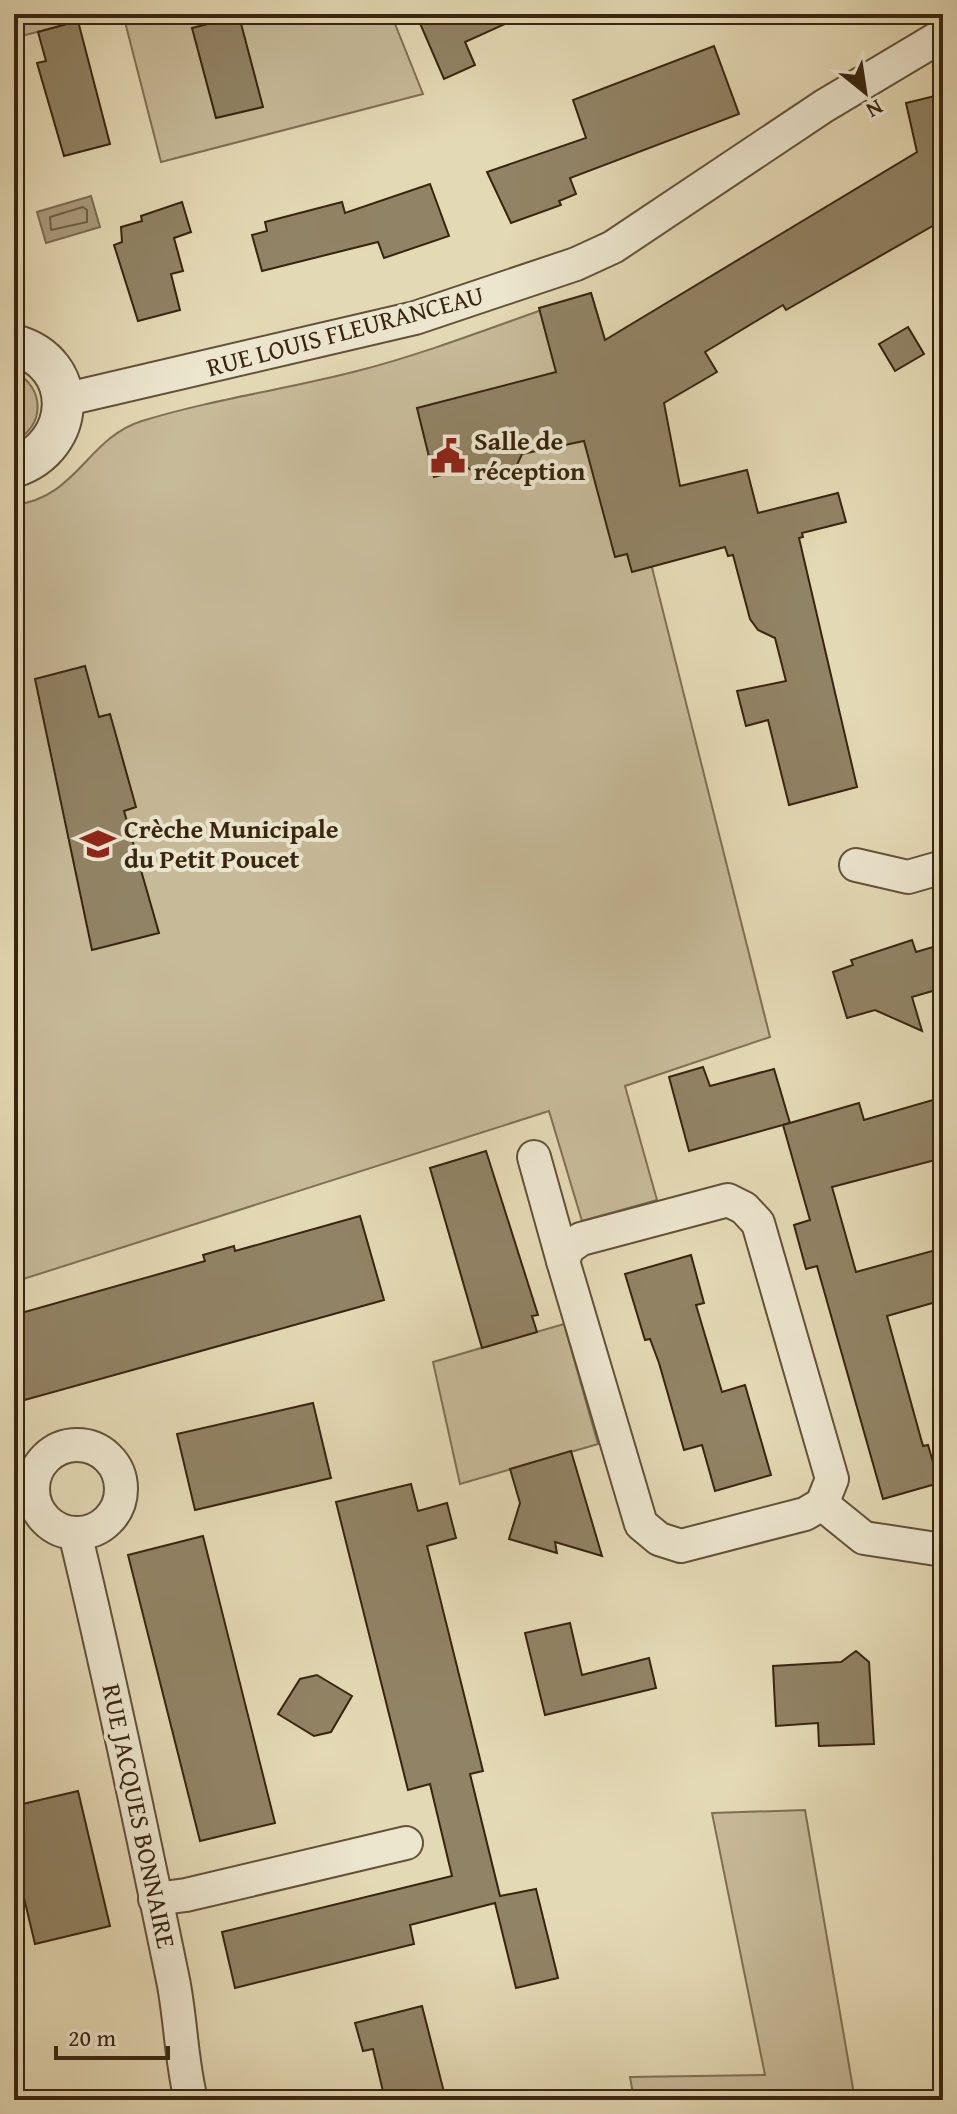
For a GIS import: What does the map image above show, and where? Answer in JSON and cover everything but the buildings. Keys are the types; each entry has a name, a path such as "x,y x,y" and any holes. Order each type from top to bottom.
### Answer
{"street":[{"name":"RUE LOUIS FLEURANCEAU","path":"63,400 415,318 576,264 613,247 824,106 943,35"},
{"path":"14,345 34,354 49,366 63,400 55,437 43,452 14,467"},
{"path":"856,865 908,877 943,867"},
{"path":"534,1157 563,1261 641,1524 659,1539 681,1546 805,1514 822,1504 832,1479 758,1223 744,1208 728,1200 581,1239 568,1248 563,1261"},
{"path":"822,1504 864,1538 943,1550"},
{"name":"RUE JACQUES BONNAIRE","path":"75,1533 117,1707 174,1984 183,2065 191,2100"},
{"path":"155,1899 186,1895 406,1843"}],"lane":[{"path":"14,2089 17,2100"}],"shaded area":[{"path":"106,14 14,38 14,15"},
{"path":"123,14 391,14 423,94 161,162"},
{"path":"591,293 644,470 634,496 770,1037 625,1086 657,1200 582,1221 549,1111 14,1282 14,505 53,491 108,440 142,421 390,362"},
{"path":"14,372 32,387 38,406 32,426 14,441"},
{"path":"564,1324 598,1444 460,1484 433,1362"},
{"path":"805,1810 855,2100 634,2100 630,2077 765,2075 712,1813"}],"water":[{"path":"91,196 100,227 46,243 37,212"}],"place":[{"name":"Salle de réception","path":"448,456"},
{"name":"Crèche Municipale du Petit Poucet","path":"98,844"}]}
